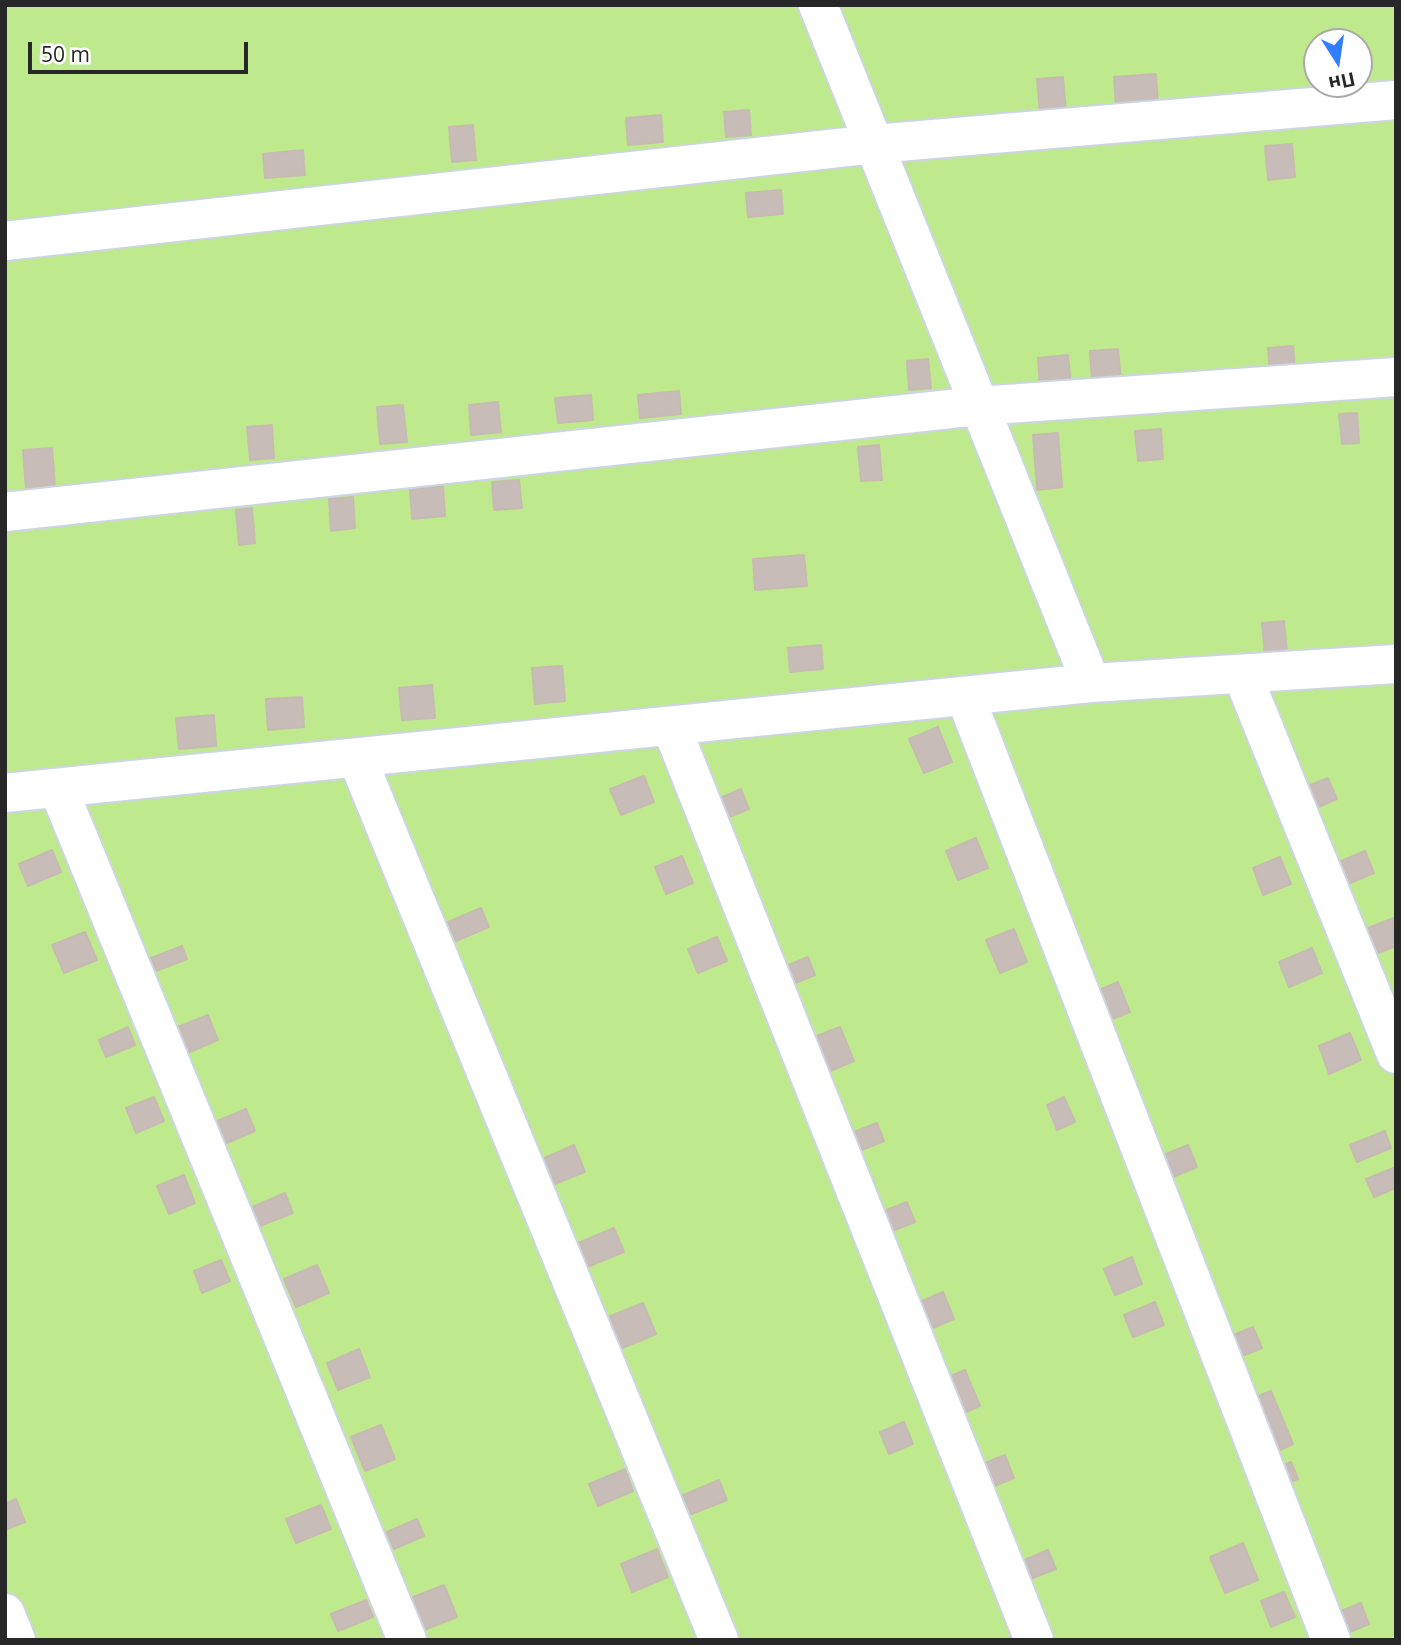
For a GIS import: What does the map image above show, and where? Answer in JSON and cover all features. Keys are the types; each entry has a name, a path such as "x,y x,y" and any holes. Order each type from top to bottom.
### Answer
{"lane":[{"path":"818,5 1091,683"},
{"path":"5,241 874,144 1396,100"},
{"path":"5,512 978,407 1396,377"},
{"path":"5,793 1091,683 1396,664"},
{"path":"1242,674 1396,1054"},
{"path":"965,696 1331,1640"},
{"path":"671,726 1034,1640"},
{"path":"357,758 719,1640"},
{"path":"58,788 407,1640"},
{"path":"5,1613 16,1640"}],"green space":[{"path":"5,5 1396,5 1396,1640 5,1640"}],"building":[{"path":"1156,74 1158,104 1116,107 1114,77"},
{"path":"1063,77 1066,113 1040,115 1037,79"},
{"path":"749,110 751,135 726,137 724,112"},
{"path":"661,115 663,142 628,145 626,118"},
{"path":"473,125 476,160 452,162 449,127"},
{"path":"1292,144 1295,177 1268,180 1265,146"},
{"path":"303,150 305,175 265,178 263,154"},
{"path":"781,190 783,214 748,217 746,193"},
{"path":"1293,346 1295,370 1270,372 1268,348"},
{"path":"1118,349 1121,381 1092,383 1090,351"},
{"path":"1068,355 1071,387 1040,389 1038,358"},
{"path":"928,359 931,388 909,390 907,361"},
{"path":"679,391 681,414 640,418 638,395"},
{"path":"591,395 593,420 558,423 555,398"},
{"path":"498,402 501,432 471,435 469,405"},
{"path":"403,405 407,442 380,444 377,407"},
{"path":"1357,413 1359,443 1342,444 1339,414"},
{"path":"272,425 274,458 250,460 247,427"},
{"path":"1161,429 1163,459 1138,461 1135,431"},
{"path":"1058,433 1062,487 1037,490 1033,435"},
{"path":"879,445 882,480 861,481 858,447"},
{"path":"52,448 55,486 26,489 23,450"},
{"path":"519,480 522,508 494,510 492,482"},
{"path":"443,486 445,516 412,519 410,489"},
{"path":"353,497 355,528 331,531 329,499"},
{"path":"252,508 255,543 239,545 236,510"},
{"path":"804,555 807,586 755,590 753,559"},
{"path":"1284,621 1287,653 1265,655 1262,623"},
{"path":"821,645 823,669 790,672 788,648"},
{"path":"562,666 565,701 535,704 532,668"},
{"path":"432,685 435,718 402,720 399,688"},
{"path":"302,697 304,727 268,730 266,699"},
{"path":"214,715 216,746 179,749 176,718"},
{"path":"938,727 952,762 924,773 909,739"},
{"path":"644,776 654,802 621,815 610,789"},
{"path":"1328,778 1337,799 1309,811 1300,789"},
{"path":"741,789 749,809 719,821 711,802"},
{"path":"976,838 988,868 958,880 946,851"},
{"path":"52,850 61,872 28,886 19,864"},
{"path":"1365,851 1374,873 1343,886 1334,864"},
{"path":"682,856 693,883 666,894 655,867"},
{"path":"1280,857 1291,884 1263,895 1253,868"},
{"path":"481,908 489,927 456,941 448,922"},
{"path":"1394,918 1396,946 1370,956 1360,931"},
{"path":"1014,929 1027,962 1000,973 986,940"},
{"path":"85,932 97,960 64,973 52,945"},
{"path":"717,937 727,961 698,973 688,949"},
{"path":"182,946 187,959 156,971 151,958"},
{"path":"1312,948 1322,973 1289,987 1279,962"},
{"path":"808,957 815,975 783,988 776,970"},
{"path":"1118,982 1130,1012 1102,1023 1090,994"},
{"path":"208,1015 218,1040 185,1054 175,1028"},
{"path":"128,1027 135,1045 106,1057 99,1040"},
{"path":"840,1027 854,1061 823,1074 809,1039"},
{"path":"1350,1033 1361,1060 1329,1074 1319,1046"},
{"path":"154,1097 164,1121 136,1133 126,1108"},
{"path":"1064,1097 1075,1122 1057,1130 1047,1105"},
{"path":"246,1109 255,1131 224,1144 215,1122"},
{"path":"877,1123 884,1141 852,1154 844,1136"},
{"path":"1385,1131 1391,1148 1357,1162 1350,1145"},
{"path":"574,1145 585,1172 552,1185 542,1159"},
{"path":"1188,1145 1197,1167 1168,1179 1159,1157"},
{"path":"1396,1167 1396,1188 1374,1197 1366,1179"},
{"path":"184,1175 195,1203 169,1214 157,1186"},
{"path":"285,1193 293,1213 257,1227 250,1208"},
{"path":"907,1202 915,1222 885,1234 876,1214"},
{"path":"614,1228 624,1252 587,1267 578,1243"},
{"path":"1132,1257 1142,1284 1115,1295 1104,1269"},
{"path":"221,1260 230,1281 202,1293 194,1271"},
{"path":"317,1265 329,1293 296,1307 284,1279"},
{"path":"943,1292 954,1319 928,1330 917,1303"},
{"path":"1155,1302 1164,1325 1133,1337 1124,1315"},
{"path":"643,1303 656,1334 620,1349 608,1317"},
{"path":"1253,1327 1262,1348 1235,1359 1226,1338"},
{"path":"359,1349 370,1377 338,1390 327,1363"},
{"path":"965,1370 980,1406 956,1416 941,1380"},
{"path":"1271,1391 1293,1444 1273,1453 1251,1399"},
{"path":"904,1422 913,1444 889,1454 880,1432"},
{"path":"381,1425 395,1459 365,1471 351,1437"},
{"path":"1005,1455 1014,1478 985,1490 975,1467"},
{"path":"1291,1462 1298,1479 1279,1486 1273,1470"},
{"path":"625,1469 633,1491 598,1506 589,1484"},
{"path":"719,1480 727,1500 689,1515 681,1496"},
{"path":"16,1499 25,1522 5,1530 5,1504"},
{"path":"321,1505 331,1529 296,1543 286,1519"},
{"path":"417,1519 424,1536 394,1549 387,1532"},
{"path":"1243,1543 1258,1580 1225,1593 1210,1557"},
{"path":"657,1549 668,1577 632,1592 621,1564"},
{"path":"1048,1550 1056,1569 1022,1582 1015,1564"},
{"path":"444,1585 457,1617 424,1630 411,1598"},
{"path":"1284,1592 1295,1617 1271,1627 1261,1601"},
{"path":"366,1600 373,1617 338,1631 331,1614"},
{"path":"1361,1603 1369,1624 1340,1636 1331,1615"}]}
